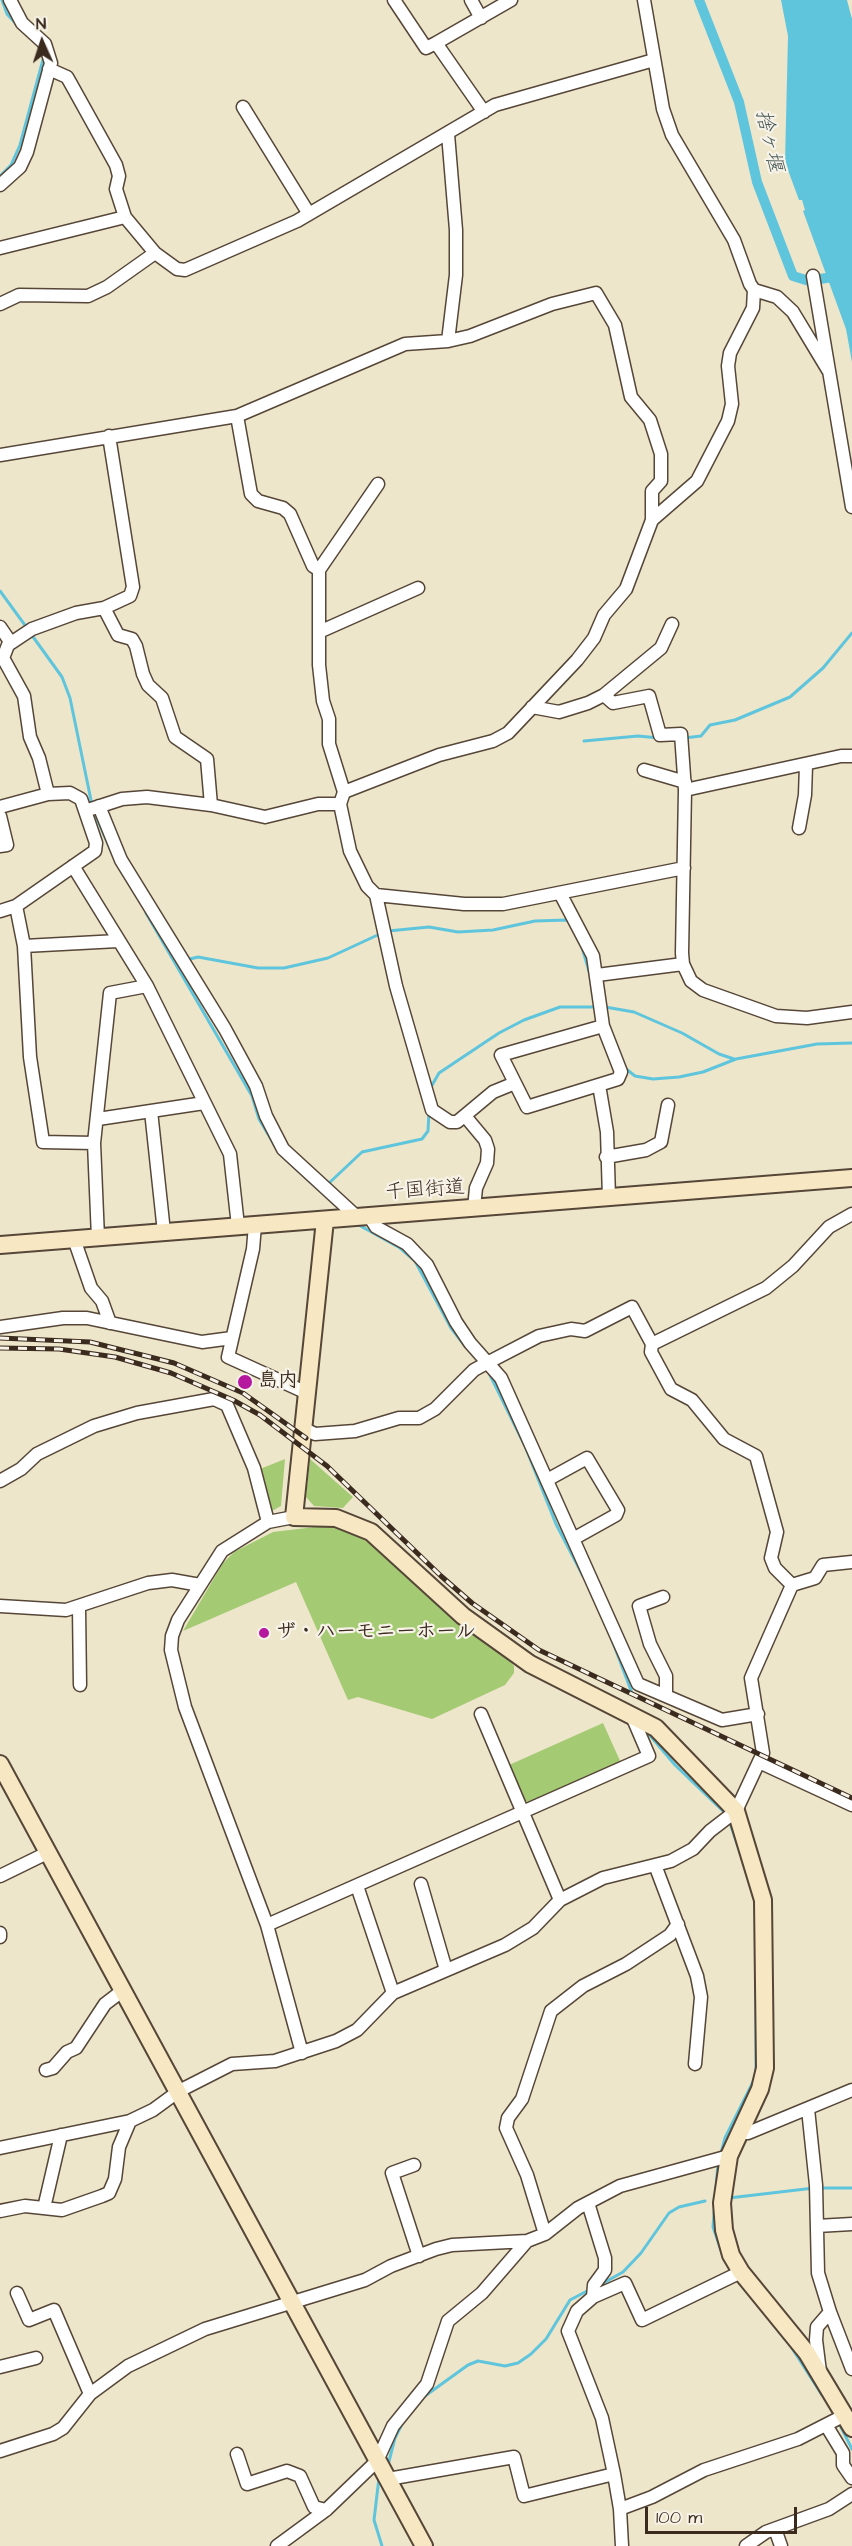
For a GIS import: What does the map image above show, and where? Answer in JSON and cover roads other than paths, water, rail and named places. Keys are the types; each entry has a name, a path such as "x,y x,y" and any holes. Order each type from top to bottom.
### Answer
{"street":[{"path":"0,185 20,167 27,152 49,69 49,53 45,44 22,23 10,0"},
{"path":"394,0 426,48 511,0"},
{"path":"471,0 481,18"},
{"path":"644,0 666,123 734,240 754,290 753,308 730,353 728,366 732,404 728,421 697,481 652,520"},
{"path":"436,43 484,112"},
{"path":"49,69 67,77 116,165 119,176 116,189 125,218 155,253 177,269 185,270 309,214 495,105 654,60"},
{"path":"243,107 309,214"},
{"path":"448,134 456,230 456,275 448,341"},
{"path":"0,248 125,218"},
{"path":"0,304 19,295 88,296 107,287 155,253"},
{"path":"813,276 852,507"},
{"path":"754,290 777,297 793,312 828,370"},
{"path":"0,454 237,416 405,344 448,341 470,336 552,304 596,293 615,325 631,397 650,420 661,454 661,481 652,491 652,520 626,590 604,615 594,638 577,660 508,733 493,741 439,755 342,798 265,817 211,805 147,797 122,799 92,809"},
{"path":"237,416 251,494 258,501 283,508 290,514 313,566 320,570"},
{"path":"48,794 39,758 30,737 24,696 2,659 11,643 30,631 76,613 104,608 130,596 132,587 109,436"},
{"path":"378,484 320,570 319,665 323,701 329,719 329,744 342,798 350,851 367,886 376,895 396,986 427,1099 438,1116 450,1122 457,1122 493,1092 515,1083"},
{"path":"319,632 418,588"},
{"path":"104,608 118,635 132,639 136,646 143,674 148,685 162,698 175,737 207,759 211,805"},
{"path":"532,707 559,712 588,703 604,695 661,648 672,624"},
{"path":"0,627 11,643"},
{"path":"604,695 613,703 649,696 660,735 681,734 685,786 683,964 691,981 703,990 776,1016 807,1017 852,1012"},
{"path":"644,770 685,786 852,756"},
{"path":"799,828 805,795 806,765"},
{"path":"0,807 48,794 78,795 92,809 225,1029 256,1086 266,1116 284,1149 356,1217 407,1244 428,1265 456,1322 484,1365 501,1378 638,1684 722,1720 758,1714"},
{"path":"0,911 16,906 95,851 92,809"},
{"path":"0,816 7,844 0,846"},
{"path":"74,866 147,986 230,1154 253,1249 228,1357 308,1393"},
{"path":"376,895 464,904 503,904 561,895 684,868"},
{"path":"561,895 593,956 603,1026 621,1072 618,1079 527,1107 501,1054 603,1026"},
{"path":"16,906 24,946 30,1056 43,1142 94,1143"},
{"path":"24,946 118,941"},
{"path":"597,975 683,964"},
{"path":"98,1238 94,1143 110,993 147,986"},
{"path":"599,1085 607,1132 609,1198"},
{"path":"98,1119 204,1103"},
{"path":"606,1157 646,1149 661,1142 668,1105"},
{"path":"151,1112 164,1232"},
{"path":"465,1116 485,1140 488,1149 487,1163 476,1188 474,1208"},
{"name":"千国街道","path":"0,1245 852,1178"},
{"path":"652,1344 766,1288 793,1266 829,1227 852,1214"},
{"path":"294,1517 325,1220"},
{"path":"74,1239 91,1288 102,1301 110,1323"},
{"path":"303,1428 315,1434 345,1432 399,1418 419,1418 435,1409 484,1365 539,1336 571,1329 585,1331 632,1306 652,1344 651,1352 671,1389 692,1400 724,1439 756,1455 777,1532 771,1558 775,1568 792,1585"},
{"path":"0,1327 63,1318 87,1318 202,1342 232,1338"},
{"path":"0,1481 21,1469 37,1454 94,1426 136,1413 214,1399 227,1405 254,1468 268,1522"},
{"path":"547,1480 587,1458 618,1510 616,1515 573,1539"},
{"path":"302,2054 267,1925 185,1707 171,1650 172,1636 178,1620 222,1551 268,1522 294,1517 336,1518 358,1525 381,1541 464,1616 530,1664 656,1728 735,1812 760,1888 764,1929 765,2068 760,2089 739,2133 722,2157 724,2230 735,2275 820,2373"},
{"path":"0,2148 130,2121 153,2110 179,2091 232,2064 275,2061 336,2041 357,2030 393,1994 505,1946 533,1928 561,1900 603,1878 670,1861 693,1849 710,1831 735,1812 763,1754 751,1678 753,1669 792,1585 815,1578 823,1565 852,1562"},
{"path":"0,1606 66,1610 79,1608 87,1602 148,1583 172,1580 200,1585"},
{"path":"663,1597 639,1606 650,1644 666,1676 666,1696"},
{"path":"79,1608 80,1685"},
{"path":"267,1925 525,1813 649,1756 630,1713"},
{"path":"481,1714 561,1900"},
{"path":"759,1762 852,1805"},
{"path":"0,1764 122,1991 179,2091 290,2301 354,2413 420,2544"},
{"path":"0,1876 49,1852"},
{"path":"655,1865 697,1976 701,1997 695,2064"},
{"path":"421,1884 446,1970"},
{"path":"357,1886 393,1994"},
{"path":"545,2234 527,2175 506,2128 508,2118 522,2099 551,2011 583,1986 626,1964 670,1935 678,1924"},
{"path":"46,2070 52,2068 67,2052 76,2048 105,2004 122,1991"},
{"path":"739,2133 748,2133 852,2090"},
{"path":"808,2109 816,2189 818,2273 852,2369"},
{"path":"0,2211 26,2206 62,2210 109,2193 115,2179 118,2146 130,2121"},
{"path":"44,2208 61,2135"},
{"path":"0,2451 53,2434 63,2428 90,2394 128,2366 180,2340 290,2301 365,2280 419,2256 452,2245 528,2241 545,2234 588,2203 620,2186 722,2157"},
{"path":"414,2165 392,2173 419,2256"},
{"path":"588,2203 605,2258 604,2270 593,2291 577,2311 568,2331 602,2418 620,2509 622,2546"},
{"path":"817,2226 852,2224"},
{"path":"277,2546 326,2510 377,2461 393,2426 427,2384 448,2321 482,2293 528,2241"},
{"path":"593,2291 626,2283 642,2320 735,2275"},
{"path":"17,2293 29,2320 54,2310 90,2394"},
{"path":"830,2312 821,2319 817,2327 816,2340 820,2373 839,2422 843,2465 852,2478"},
{"path":"0,2367 36,2358"},
{"path":"620,2509 704,2470 798,2439 839,2422"},
{"path":"237,2454 247,2484 287,2471 300,2476 314,2507 326,2510"},
{"path":"388,2479 514,2457 524,2496 614,2474"},
{"path":"746,2546 775,2529 829,2509 852,2494"},
{"path":"775,2529 781,2546"}],"water":[{"path":"781,0 847,0 852,19 852,362 846,329 803,211 805,210 802,200 799,200 785,162 788,36"}],"waterway":[{"path":"2,0 7,14 18,26"},
{"name":"捨ヶ堰","path":"699,0 739,102 757,182 793,276 809,281"},
{"path":"0,176 11,165 20,145 44,56 38,45"},
{"name":"捨ヶ堰","path":"820,279 852,274"},
{"path":"0,591 27,628"},
{"path":"684,738 701,736 710,725 735,720 790,697 823,668 852,633"},
{"path":"31,634 62,677 70,698 92,805"},
{"path":"584,741 638,736 659,738"},
{"path":"94,812 115,860"},
{"path":"146,913 252,1096 259,1119 278,1151"},
{"path":"388,931 429,927 458,932 493,930 535,921 567,920 570,923"},
{"path":"186,960 198,957 258,968 284,968 328,958 382,933"},
{"path":"581,944 591,978"},
{"path":"431,1087 439,1073 499,1033 524,1020 560,1007 598,1007"},
{"path":"605,1007 634,1012 682,1033 719,1054 734,1059"},
{"path":"625,1068 635,1076 653,1079 679,1077 703,1072 736,1059 817,1044 852,1043"},
{"path":"327,1185 362,1152 422,1139 428,1131 429,1112"},
{"path":"282,1156 343,1212"},
{"path":"357,1224 400,1248 415,1261 451,1328 465,1346"},
{"path":"489,1373 525,1446 556,1524 583,1576"},
{"path":"612,1640 632,1693"},
{"path":"648,1733 675,1765 724,1812"},
{"path":"731,1826 741,1855"},
{"path":"756,1961 756,2071"},
{"path":"721,2153 725,2138 755,2078"},
{"path":"718,2163 713,2227 723,2256"},
{"path":"729,2198 814,2188"},
{"path":"820,2188 852,2188"},
{"path":"598,2286 623,2272 641,2253 669,2213 679,2207 705,2201"},
{"path":"741,2284 790,2345 822,2395"},
{"path":"425,2396 468,2365 478,2361 505,2366 518,2363 546,2339 570,2300 589,2290"},
{"path":"838,2421 852,2449"},
{"path":"388,2465 395,2438 402,2424"},
{"path":"379,2478 374,2520 382,2546"}],"railway":[{"path":"0,1338 90,1342 174,1363 243,1393 306,1438"},
{"path":"0,1348 59,1349 115,1357 171,1373 233,1400 260,1415 327,1466 472,1603 539,1650 852,1798"}],"place":[{"name":"島内","path":"245,1382"},
{"name":"ザ・ハーモニーホール","path":"264,1633"}]}
